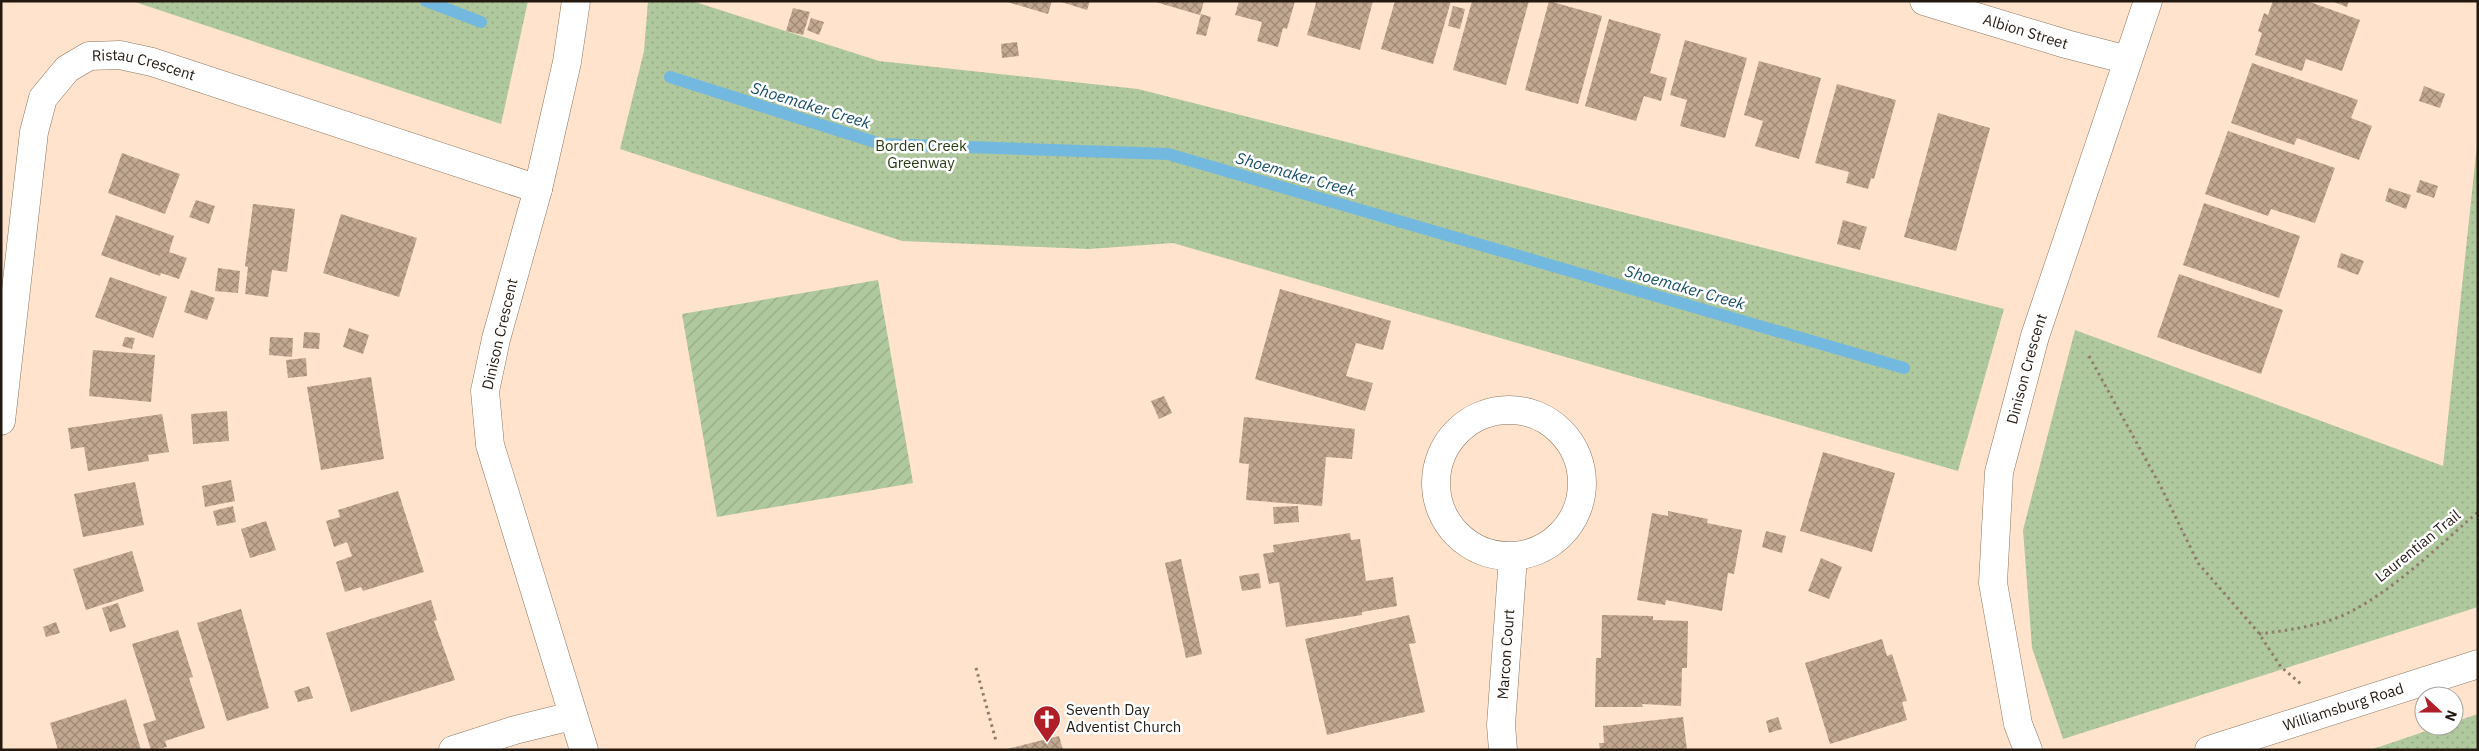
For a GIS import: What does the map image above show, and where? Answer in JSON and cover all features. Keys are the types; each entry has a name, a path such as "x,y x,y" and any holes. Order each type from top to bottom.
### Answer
{"street":[{"name":"Dinison Crescent","path":"576,1 566,62 538,189 496,339 485,391 490,445 584,750"},
{"name":"Albion Street","path":"1924,1 2066,44 2128,60"},
{"name":"Dinison Crescent","path":"2028,750 2018,724 1993,583 1999,472 2035,336 2148,1"},
{"name":"Ristau Crescent","path":"1,421 34,132 43,98 67,68 89,56 120,55 152,62 538,189"},
{"path":"1513,409 1532,412 1555,425 1574,446 1582,470 1583,491 1576,516 1561,536 1538,551 1513,557 1500,557 1475,549 1454,534 1438,504 1435,479 1447,442 1466,423 1487,412 1513,409"},
{"name":"Marcon Court","path":"1503,750 1501,725 1513,557"},
{"name":"Williamsburg Road","path":"2209,750 2478,664"},
{"path":"452,750 515,730 572,716"}],"path":[{"path":"2089,356 2161,486 2198,563 2259,634 2281,667 2306,688"},
{"name":"Laurentian Trail","path":"2259,634 2305,627 2348,613 2398,581 2478,512"},
{"path":"976,668 996,741"}],"green space":[{"path":"132,1 528,1 501,124"},
{"name":"Borden Creek Greenway","path":"648,1 692,1 879,61 1138,89 2004,309 1958,471 1173,243 1089,249 902,241 620,149 644,51"},
{"path":"2478,135 2478,607 2063,739 2032,648 2023,530 2075,330 2443,466"},
{"path":"878,280 913,483 717,517 682,314"},
{"path":"2478,714 2478,750 2370,750 2414,735 2464,736 2464,719"}],"building":[{"path":"1004,1 1052,1 1048,14"},
{"path":"1058,1 1090,1 1087,10"},
{"path":"1152,1 1204,1 1200,15"},
{"path":"1239,1 1295,1 1287,29 1283,28 1278,47 1257,41 1262,22 1235,15"},
{"path":"1312,1 1373,1 1360,50 1307,35 1316,3"},
{"path":"1395,1 1451,1 1433,64 1381,49"},
{"path":"1472,1 1529,1 1506,85 1453,70"},
{"path":"1549,1 1602,16 1578,104 1525,90"},
{"path":"2273,1 2307,1 2360,20 2342,71 2306,59 2302,71 2255,55 2262,33 2258,31 2264,13 2268,15"},
{"path":"2331,1 2349,1 2347,7"},
{"path":"1453,6 1465,9 1460,29 1448,26"},
{"path":"793,8 810,12 803,35 786,31"},
{"path":"1201,14 1211,17 1206,36 1196,34"},
{"path":"811,18 824,22 819,35 807,30"},
{"path":"1609,19 1661,34 1650,73 1667,78 1661,101 1644,96 1636,121 1585,106"},
{"path":"1685,40 1747,58 1725,138 1680,126 1687,100 1670,95"},
{"path":"1017,42 1019,56 1002,58 1001,44"},
{"path":"1759,61 1821,78 1799,159 1755,146 1763,121 1744,115"},
{"path":"2252,63 2358,100 2351,118 2372,126 2359,160 2297,138 2294,145 2231,123"},
{"path":"1837,84 1896,100 1874,179 1871,178 1868,189 1846,183 1849,172 1815,163"},
{"path":"2424,86 2445,94 2440,108 2419,101"},
{"path":"1938,113 1990,128 1956,251 1904,237"},
{"path":"2228,131 2335,168 2315,223 2271,209 2268,216 2205,194"},
{"path":"122,153 180,174 165,214 108,193"},
{"path":"2420,180 2438,186 2434,198 2416,192"},
{"path":"2389,188 2411,195 2406,209 2385,201"},
{"path":"196,200 215,206 209,224 189,217"},
{"path":"2204,203 2300,236 2279,298 2183,265"},
{"path":"253,204 295,209 287,272 272,270 268,297 245,294 248,267 245,266"},
{"path":"341,214 417,238 399,297 323,273"},
{"path":"116,215 174,236 169,252 187,258 179,279 161,273 160,276 101,255"},
{"path":"1843,220 1867,227 1860,250 1837,244"},
{"path":"2341,253 2364,261 2358,275 2337,267"},
{"path":"218,268 240,271 238,293 215,291"},
{"path":"2179,274 2283,310 2261,374 2157,337"},
{"path":"110,277 167,297 153,338 95,317"},
{"path":"1280,289 1391,321 1383,350 1356,343 1346,376 1373,383 1365,411 1255,379"},
{"path":"191,290 215,298 207,320 184,312"},
{"path":"349,328 369,335 363,354 343,347"},
{"path":"304,332 320,333 319,349 303,348"},
{"path":"125,337 135,338 132,349 122,346"},
{"path":"270,337 293,338 292,357 269,355"},
{"path":"93,350 155,355 151,402 89,396"},
{"path":"306,358 307,376 288,378 286,360"},
{"path":"371,377 384,459 321,470 307,387"},
{"path":"1164,396 1172,413 1159,419 1151,401"},
{"path":"227,411 229,441 193,444 191,414"},
{"path":"162,414 169,452 148,455 149,461 88,471 84,447 71,449 68,428"},
{"path":"1244,417 1355,429 1352,459 1326,457 1322,506 1246,500 1249,464 1239,463"},
{"path":"1823,452 1895,473 1872,552 1800,531"},
{"path":"231,480 235,501 205,507 202,486"},
{"path":"135,482 144,525 83,537 74,494"},
{"path":"398,491 424,572 363,591 361,587 345,592 336,562 352,556 347,542 334,547 326,521 340,517 338,510"},
{"path":"233,506 236,522 217,526 213,511"},
{"path":"1298,506 1299,522 1274,524 1273,507"},
{"path":"1668,511 1708,519 1707,523 1742,530 1734,574 1728,573 1722,611 1666,600 1665,605 1637,600 1652,513 1668,516"},
{"path":"266,521 276,550 250,558 241,529"},
{"path":"1766,531 1786,536 1782,553 1762,547"},
{"path":"1350,533 1351,540 1360,539 1366,581 1393,577 1397,606 1362,612 1362,615 1286,627 1279,582 1269,584 1263,554 1274,552 1273,545"},
{"path":"132,551 144,591 86,610 73,569"},
{"path":"1821,558 1842,567 1829,599 1808,591"},
{"path":"1181,559 1202,654 1186,658 1165,563"},
{"path":"1259,573 1261,588 1242,591 1239,576"},
{"path":"431,600 437,620 434,621 455,680 351,712 326,633"},
{"path":"118,603 126,627 110,632 102,608"},
{"path":"241,609 269,708 227,721 197,623"},
{"path":"1409,615 1416,643 1409,644 1425,712 1327,735 1305,639"},
{"path":"1602,615 1653,616 1653,620 1688,621 1687,668 1682,668 1681,706 1642,704 1643,707 1595,707 1596,658 1601,658"},
{"path":"56,622 60,633 46,637 43,627"},
{"path":"178,630 193,677 189,678 205,728 165,741 167,747 151,750 143,724 156,720 132,644"},
{"path":"1882,639 1887,656 1892,654 1907,701 1902,702 1907,720 1830,744 1805,663"},
{"path":"309,686 313,698 298,702 294,691"},
{"path":"126,699 141,750 58,750 50,723"},
{"path":"1683,717 1687,750 1600,750 1599,743 1604,743 1603,726"},
{"path":"1778,717 1782,729 1769,733 1766,721"},
{"name":"Seventh Day Adventist Church","path":"1059,736 1063,750 1007,750 1007,749"}],"waterway":[{"name":"Shoemaker Creek","path":"426,1 481,22"},
{"name":"Shoemaker Creek","path":"670,77 881,144 1168,154 1904,368"}],"place":[{"name":"Seventh Day Adventist Church","path":"1047,743"}]}
